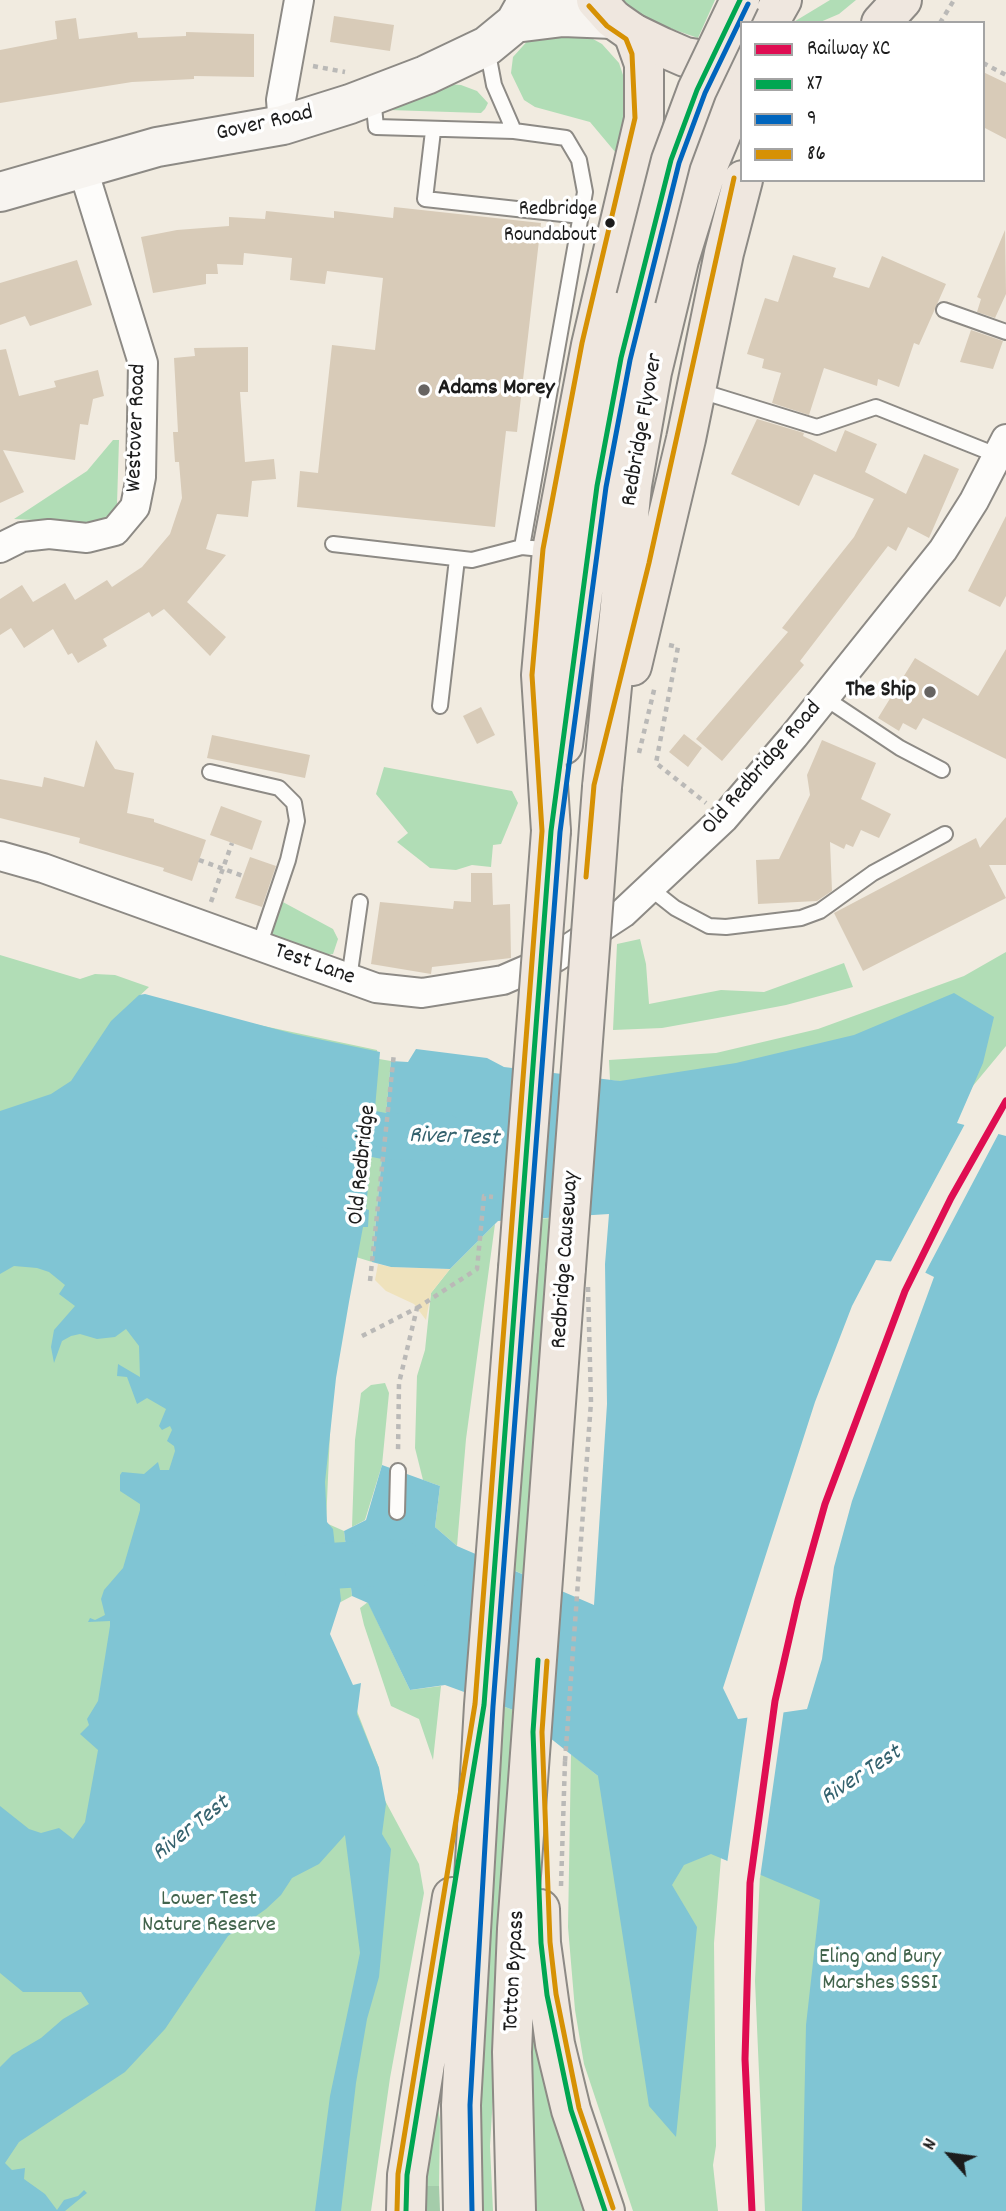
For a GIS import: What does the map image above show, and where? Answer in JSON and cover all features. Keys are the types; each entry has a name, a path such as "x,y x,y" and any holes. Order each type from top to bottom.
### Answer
{"main road":[{"name":"Redbridge Flyover","path":"602,787 632,485 652,372 652,302 671,160 697,90 740,0"},
{"path":"770,21 782,0"},
{"path":"883,21 902,0"},
{"path":"614,17 685,57 740,66"},
{"path":"551,831 541,675 537,548 591,345 644,119 644,64 614,17"},
{"name":"Redbridge Flyover","path":"551,831 597,486 621,358 652,302 740,89"},
{"path":"602,787 658,565 743,182"},
{"name":"Redbridge Causeway","path":"533,1732 602,787"},
{"name":"Redbridge Causeway","path":"484,1705 551,831"},
{"path":"406,2211 407,2175 484,1705"},
{"name":"Totton Bypass","path":"463,2211 461,2105 484,1705"},
{"path":"533,1732 541,1942 547,1995 571,2110 605,2211"},
{"name":"Totton Bypass","path":"516,2211 512,2052 519,1905 533,1732"}],"street":[{"path":"283,125 281,100 299,0"},
{"name":"Gover Road","path":"0,192 82,166 158,147 283,125 360,84 426,75 510,23 563,17 614,17"},
{"name":"Westover Road","path":"0,548 22,537 48,534 88,538 116,531 135,507 141,477 143,363 82,166"},
{"name":"Old Redbridge Road","path":"623,913 724,818 825,698 943,550 1003,450"},
{"name":"Test Lane","path":"0,856 43,868 376,988 422,993 503,980 556,957 623,913"}],"lane":[{"path":"510,23 495,85 514,131"},
{"path":"333,544 472,560 537,548 585,192 579,160 566,138 514,131 433,131 376,127 360,84"},
{"path":"433,131 425,199 581,216"},
{"path":"944,310 1006,332"},
{"path":"696,390 817,427 876,407 1003,450"},
{"path":"440,706 457,559"},
{"path":"825,698 900,748 942,769"},
{"path":"211,772 279,788 294,803 297,821 288,860 259,946"},
{"path":"651,889 675,908 709,926 726,927 801,918 820,911 873,873 945,834"},
{"path":"349,978 360,902"},
{"path":"397,1512 398,1471"}],"path":[{"path":"941,21 954,0"},
{"path":"288,61 360,84"},
{"path":"985,64 1006,74"},
{"path":"664,644 678,648 656,763 724,818"},
{"path":"638,760 656,683"},
{"path":"202,926 232,843"},
{"path":"199,860 243,876"},
{"name":"Old Redbridge","path":"370,1281 394,1053"},
{"path":"362,1336 417,1308 400,1383 398,1471"}],"green space":[{"path":"622,0 715,0 698,38 646,20"},
{"path":"830,0 856,0 839,14 823,21 795,21"},
{"path":"584,34 602,44 619,63 627,87 626,113 616,153 590,122 535,107 524,100 511,73 513,57 531,37"},
{"path":"447,84 461,85 477,91 488,103 485,109 481,113 389,110"},
{"path":"113,440 119,440 117,504 110,515 92,523 14,519 87,471"},
{"path":"384,767 512,791 518,803 501,844 493,845 491,867 472,865 456,870 430,868 397,842 408,833 376,794"},
{"path":"281,901 333,929 338,939 333,954 324,955 271,934"},
{"path":"640,939 646,964 649,1004 721,990 764,992 844,963 853,987 786,1005 662,1028 613,1030 617,944"},
{"path":"1006,952 1006,1046 972,1087 956,1123 610,1080 609,1060 716,1053 818,1029 964,976"},
{"name":"Lower Test Nature Reserve","path":"0,955 80,979 95,974 115,975 149,987 136,999 377,1050 379,1059 391,1061 372,1262 356,1257 332,1388 326,1523 344,1531 352,1596 337,1604 328,1636 379,1768 381,1793 419,1864 424,1893 390,2078 371,2211 0,2211"},
{"path":"551,1218 529,1577 511,1569 535,1219"},
{"path":"495,1224 466,1439 457,1546 435,1527 440,1486 423,1480 415,1448 417,1376 425,1350 431,1293 450,1269"},
{"path":"385,1383 389,1393 382,1465 365,1520 352,1527 355,1440 361,1393 371,1385"},
{"path":"368,1602 410,1690 441,1686 433,1760 419,1719 391,1706 360,1608"},
{"path":"497,1704 516,1711 490,2146 493,2211 474,2211"},
{"name":"Eling and Bury Marshes SSSI","path":"571,1754 598,1776 857,1847 1006,2211 765,2211 755,1981 760,1874 721,1858 714,1943 716,2146 713,2165 718,2211 633,2211 584,2064 575,2010 568,1927"},
{"path":"532,2019 590,2211 529,2211 526,2126"},
{"path":"432,2106 438,2108 440,2120 439,2186 416,2186"},
{"path":"416,2186 439,2186 440,2211 415,2211"}],"sand":[{"path":"378,1264 450,1269 431,1293 426,1320 414,1304 386,1291 375,1280"}],"water":[{"path":"954,993 994,1017 983,1063 957,1123 1006,1136 1006,2211 802,2211 806,2025 820,1900 711,1854 684,1865 672,1885 697,1927 676,2137 649,2106 598,1776 516,1711 445,1685 410,1690 368,1603 352,1596 344,1531 366,1520 382,1465 440,1486 435,1527 457,1546 594,1605 607,1404 605,1264 609,1214 498,1221 450,1269 391,1267 372,1262 391,1061 408,1062 416,1049 487,1058 504,1067 620,1081 736,1063 854,1035","holes":["876,1260 906,1263 934,1277 852,1501 834,1567 822,1659 807,1709 738,1719 723,1688 815,1402 852,1306"]},
{"name":"Lower Test Nature Reserve","path":"145,994 294,1034 380,1052 366,1209 369,1210 368,1227 363,1227 336,1378 325,1482 327,1522 333,1529 341,1600 330,1634 353,1685 361,1683 357,1714 379,1768 386,1804 382,1834 391,1849 379,1977 367,2019 356,2083 341,2211 315,2211 330,2096 360,1953 345,1835 319,1864 292,1878 281,1895 266,1909 228,1936 165,2029 125,2072 19,2142 5,2163 12,2170 25,2168 24,2179 45,2194 57,2210 64,2200 78,2196 84,2190 87,2193 65,2211 0,2211 0,2067 12,2055 89,2004 81,1992 23,1992 0,1973 0,1806 29,1829 41,1833 59,1828 73,1839 85,1822 98,1750 80,1734 89,1725 87,1719 98,1701 110,1626 110,1621 88,1622 90,1618 95,1620 105,1615 101,1599 104,1590 123,1568 140,1510 140,1504 120,1491 120,1475 122,1472 144,1474 158,1462 160,1470 169,1470 175,1451 174,1446 167,1441 172,1430 170,1426 162,1430 159,1426 166,1409 147,1398 137,1404 127,1377 117,1376 118,1364 140,1377 139,1346 126,1329 115,1337 97,1339 80,1334 71,1336 62,1341 54,1363 51,1347 54,1330 75,1306 59,1294 65,1285 49,1272 37,1268 14,1266 0,1274 0,1111 51,1094 71,1081 111,1021 139,995"}],"pier":[{"path":"966,1122 1000,1131 924,1275 905,1266 889,1265"},
{"path":"784,1709 760,1878 727,1864 748,1713"}],"building":[{"path":"334,16 394,25 390,51 330,42"},
{"path":"76,18 79,39 137,32 138,38 186,36 186,32 254,34 254,77 194,76 194,79 132,82 0,103 0,50 57,39 55,21"},
{"path":"985,73 1006,83 1006,139 985,128"},
{"name":"Adams Morey","path":"394,207 541,223 517,432 506,431 495,527 297,507 300,471 318,473 332,345 375,350 383,278 327,271 325,284 290,280 292,258 244,253 243,265 217,264 218,274 206,274 206,284 153,293 141,237 177,230 229,226 229,217 265,219 266,211 334,218 334,211 393,218"},
{"path":"1005,230 1006,294 995,318 977,312 981,299 977,297"},
{"path":"793,255 836,268 833,277 869,288 882,256 946,284 919,345 914,343 899,387 878,379 877,386 824,368 809,415 772,403 781,373 762,368 764,359 747,354 765,298 778,302"},
{"path":"77,260 92,305 30,326 25,316 0,325 0,283"},
{"path":"971,330 1003,341 993,369 960,362"},
{"path":"248,347 248,392 240,392 245,462 274,459 276,479 252,481 248,517 217,514 206,549 226,555 187,602 226,637 210,656 164,609 152,617 149,612 103,639 107,646 78,663 72,653 68,655 53,629 24,648 11,628 0,635 0,599 22,585 33,602 65,583 75,600 107,580 112,587 142,567 170,534 182,498 173,432 178,432 174,358 195,356 194,348"},
{"path":"6,349 19,396 56,387 54,381 98,370 104,396 93,399 88,425 80,424 75,460 3,450 24,492 0,503 0,350"},
{"path":"757,419 804,433 803,436 836,452 845,430 877,444 865,472 906,494 924,454 959,469 929,538 908,527 896,551 888,546 800,661 804,665 722,761 696,739 788,632 782,628 854,537 874,499 814,474 799,506 731,474"},
{"path":"1006,516 1006,596 1000,607 968,591"},
{"path":"1006,649 1006,759 923,718 916,730 903,723 899,731 878,718 915,658 978,696"},
{"path":"481,707 495,735 477,744 463,716"},
{"path":"684,734 702,748 688,767 669,752"},
{"path":"212,735 310,755 305,778 207,758"},
{"path":"96,740 115,769 134,773 127,813 154,819 154,822 206,840 192,881 163,871 164,868 79,843 80,838 0,818 0,779 42,787 44,777 84,787"},
{"path":"822,740 876,763 861,799 891,814 879,838 861,830 853,847 846,844 844,849 830,842 832,891 817,901 758,904 756,860 779,859 810,795 807,775"},
{"path":"221,806 262,821 252,850 210,835"},
{"path":"1006,817 1006,865 989,865 1006,898 863,971 834,913 976,838 980,848"},
{"path":"250,857 276,866 262,907 235,898"},
{"path":"471,873 492,873 493,905 510,904 511,958 432,967 431,974 371,964 380,902 453,909 454,901 471,902"}],"waterway":[{"name":"River Test","path":"313,1122 384,1136 446,1138"},
{"name":"River Test","path":"301,1601 312,1567 399,1562 406,1572"}],"rail line":[{"name":"XC","path":"752,2211 745,2059 750,1883 775,1701 798,1600 825,1504 905,1291 951,1198 1006,1101"}],"transit line":[{"name":"X7","path":"406,2211 407,2175 484,1705 551,831 597,486 621,358 671,160 697,90 740,0"},
{"name":"9","path":"472,2211 470,2105 493,1706 560,832 606,487 630,360 679,163 705,93 748,4"},
{"name":"86","path":"397,2211 398,2174 475,1704 542,831 532,675 543,549 582,343 635,118 632,54 626,39 607,26 589,6"},
{"name":"86","path":"586,877 594,785 649,563 734,178"},
{"name":"X7","path":"538,1660 533,1732 541,1943 547,1995 571,2110 605,2211"},
{"name":"86","path":"547,1661 542,1732 550,1942 556,1994 579,2108 613,2208"}],"place":[{"name":"Redbridge Roundabout","path":"610,223"},
{"name":"Adams Morey","path":"424,390"},
{"name":"The Ship","path":"930,692"}]}
